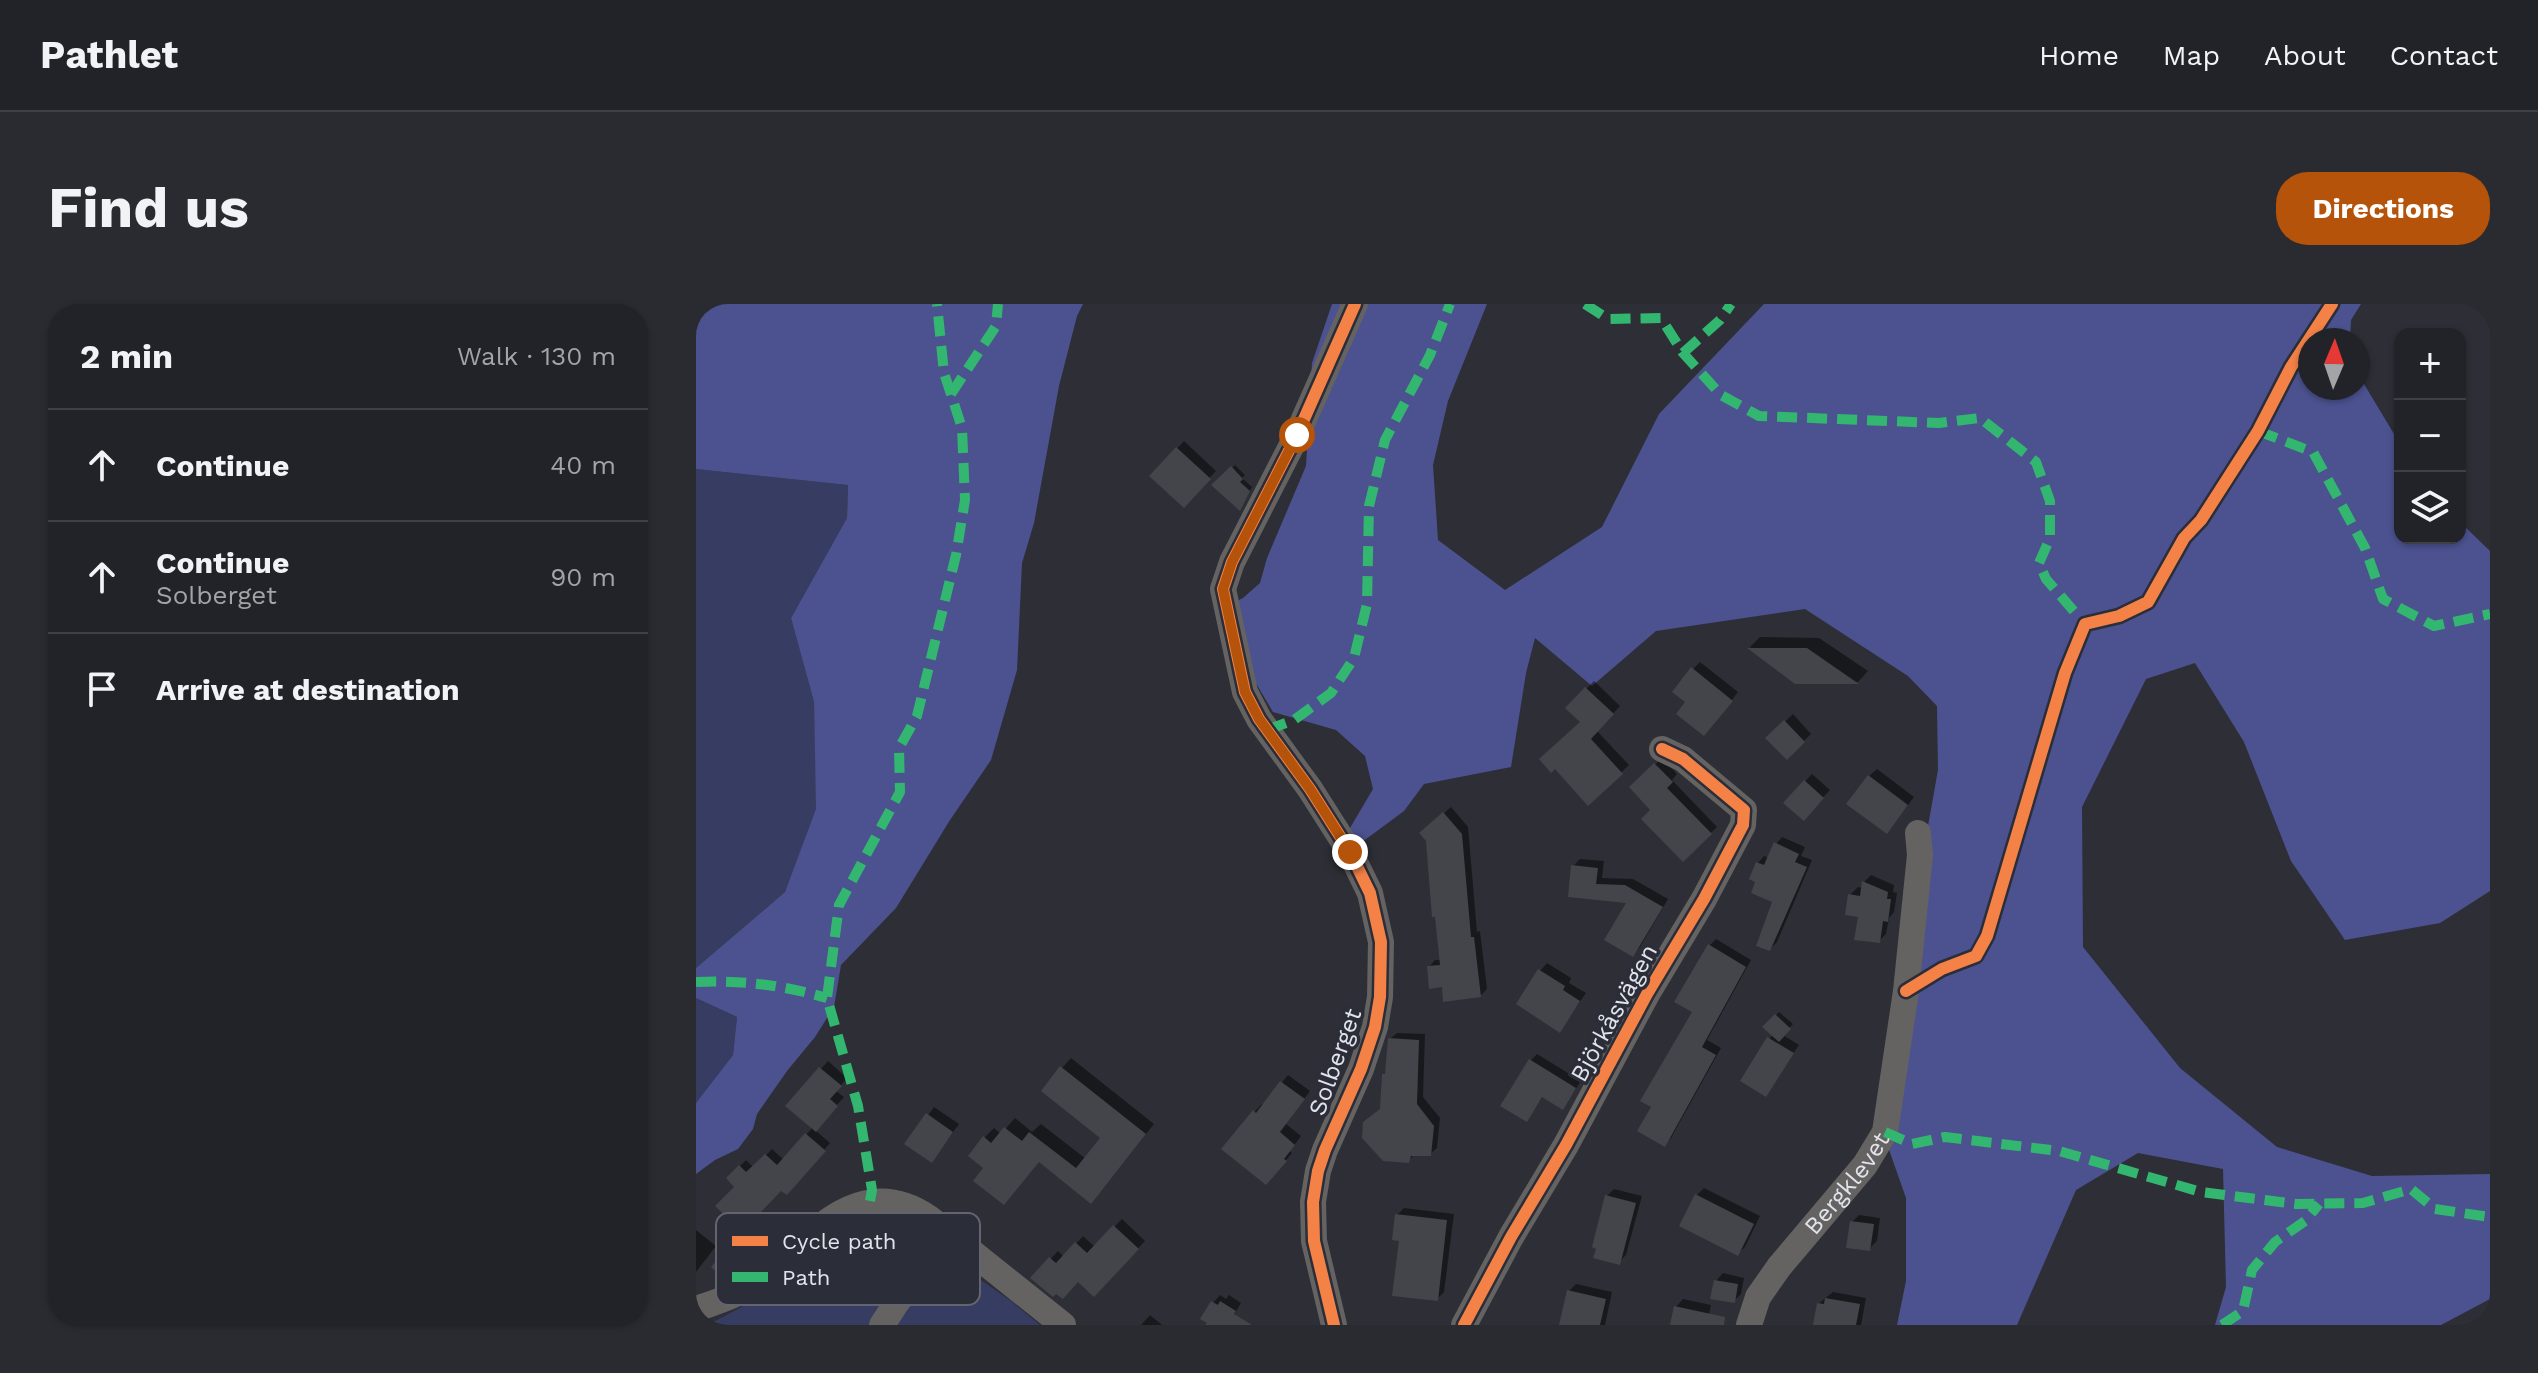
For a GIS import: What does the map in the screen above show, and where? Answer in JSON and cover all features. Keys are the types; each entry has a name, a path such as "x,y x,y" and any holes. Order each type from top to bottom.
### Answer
{"street":[{"name":"Solberget","path":"1334,1325 1314,1241 1313,1202 1322,1161 1361,1069 1375,1027 1380,997 1381,942 1370,893 1350,852 1310,789 1259,719 1245,692 1223,589 1232,562 1297,435 1355,304"},
{"name":"Björkåsvägen","path":"1464,1325 1743,825 1744,810 1683,759 1662,749"},
{"name":"Bergklevet","path":"1749,1325 1758,1297 1772,1277 1865,1165 1885,1132 1906,991 1920,855 1918,833"},
{"path":"841,1213 870,1201 891,1201 912,1206 921,1213"},
{"path":"980,1258 1063,1325"},
{"path":"696,1309 716,1302"},
{"path":"882,1325 895,1305"}],"shaded area":[{"path":"696,304 1083,304 1059,386 1034,523 1022,563 1017,670 991,760 896,908 841,965 834,1007 757,1114 753,1129 738,1149 696,1174 696,1103 733,1055 737,1017 696,998 696,968 785,892 816,809 814,702 791,618 847,518 848,485 696,469"},
{"path":"1332,304 1487,304 1448,401 1433,465 1438,540 1505,590 1602,527 1659,414 1764,304 2361,304 2351,320 2351,328 2298,328 2298,400 2370,400 2370,394 2394,434 2394,544 2466,544 2466,528 2490,551 2490,891 2440,923 2345,940 2291,861 2244,742 2195,663 2146,679 2082,807 2083,947 2180,1068 2277,1147 2372,1176 2490,1174 2490,1299 2441,1325 2215,1325 2226,1287 2223,1169 2138,1153 2076,1190 2017,1325 1897,1325 1906,1281 1906,1198 1887,1144 1938,770 1937,706 1908,676 1805,609 1656,631 1592,686 1535,638 1526,673 1511,767 1424,784 1404,811 1354,848 1350,828 1373,789 1365,756 1336,730 1273,712 1254,680 1231,604 1260,583 1267,558 1306,466 1312,363"},
{"path":"696,469 848,485 847,518 791,618 814,702 817,809 785,892 696,968"},
{"path":"696,998 737,1017 733,1055 696,1103"},
{"path":"980,1279 1040,1325 708,1325 745,1305 980,1305"}],"building":[{"path":"1176,447 1211,479 1184,508 1149,476"},
{"path":"1231,466 1243,479 1240,482 1250,491 1240,511 1211,485"},
{"path":"1747,648 1807,648 1859,684 1795,684"},
{"path":"1691,667 1733,701 1704,736 1676,714 1685,702 1672,692"},
{"path":"1585,687 1614,714 1591,739 1623,774 1588,806 1555,769 1551,773 1539,759 1580,722 1565,708"},
{"path":"1784,720 1805,742 1787,760 1765,738"},
{"path":"1654,763 1673,782 1667,788 1712,834 1683,862 1641,819 1650,810 1629,787"},
{"path":"1868,775 1908,805 1887,834 1846,804"},
{"path":"1804,780 1824,798 1804,821 1783,803"},
{"path":"1443,812 1462,834 1471,937 1474,937 1481,997 1443,1002 1442,987 1429,989 1427,966 1440,965 1435,917 1432,917 1426,841 1419,833"},
{"path":"1774,842 1799,854 1795,862 1807,867 1770,951 1756,946 1772,902 1751,893 1755,882 1749,879 1756,862 1764,865"},
{"path":"1571,865 1598,868 1596,884 1625,885 1663,907 1633,957 1604,940 1626,903 1568,897"},
{"path":"1862,881 1888,892 1887,899 1891,899 1888,922 1883,921 1880,943 1854,940 1858,917 1845,915 1848,894 1860,896"},
{"path":"1708,944 1746,967 1702,1047 1716,1055 1665,1147 1637,1131 1651,1107 1640,1101 1692,1012 1674,1002"},
{"path":"1538,969 1565,986 1563,990 1580,1001 1560,1033 1516,1004"},
{"path":"1775,1014 1791,1029 1779,1042 1762,1027"},
{"path":"1767,1037 1794,1053 1766,1097 1740,1081"},
{"path":"1388,1038 1419,1040 1417,1104 1434,1126 1431,1156 1411,1156 1409,1163 1383,1161 1362,1138 1363,1122 1380,1109"},
{"path":"1529,1059 1576,1088 1563,1110 1542,1097 1527,1122 1500,1106"},
{"path":"1060,1066 1146,1134 1091,1204 1039,1162 1004,1205 973,1181 983,1168 968,1156 983,1136 991,1143 1004,1127 1022,1141 1029,1132 1076,1168 1100,1138 1041,1091"},
{"path":"819,1067 842,1086 830,1099 838,1106 816,1132 785,1106"},
{"path":"1280,1081 1305,1099 1280,1132 1295,1145 1284,1159 1287,1161 1266,1185 1221,1149 1253,1110 1256,1113"},
{"path":"926,1113 953,1132 932,1163 904,1144"},
{"path":"805,1133 826,1151 787,1195 781,1191 760,1213 722,1213 715,1206 734,1187 726,1178 739,1165 746,1172 765,1154 777,1165"},
{"path":"1695,1194 1754,1224 1738,1256 1679,1226"},
{"path":"1605,1195 1636,1203 1620,1265 1593,1258 1596,1249 1592,1247"},
{"path":"1395,1214 1447,1220 1438,1301 1392,1296 1399,1241 1392,1240"},
{"path":"1850,1221 1874,1224 1870,1251 1846,1248"},
{"path":"1113,1225 1139,1249 1094,1297 1078,1282 1063,1299 1056,1294 1053,1297 1030,1278 1049,1257 1056,1263 1075,1242 1087,1253"},
{"path":"1714,1280 1738,1284 1735,1303 1710,1299"},
{"path":"1567,1290 1606,1299 1600,1325 1559,1325"},
{"path":"1825,1298 1860,1304 1856,1325 1813,1325 1817,1303 1824,1304"},
{"path":"1211,1301 1218,1305 1220,1301 1252,1325 1205,1325 1207,1323 1200,1319"},
{"path":"1674,1306 1725,1317 1724,1325 1670,1325"}],"marked path":[{"path":"870,1201 872,1190 858,1106 827,998 839,905 900,792 899,748 917,716 956,555 965,500 962,428 944,373 937,304"},
{"path":"951,394 996,326 998,304"},
{"path":"1267,730 1294,720 1331,693 1354,658 1367,604 1369,506 1385,440 1430,355 1450,304"},
{"path":"1585,304 1608,319 1661,318 1683,353 1721,395 1759,416 1939,423 1980,418 2036,462 2050,501 2050,538 2039,563 2046,579 2085,624"},
{"path":"1683,353 1720,320 1731,304"},
{"path":"2258,431 2313,452 2365,548 2383,599 2434,626 2490,614"},
{"path":"696,982 762,984 827,998"},
{"path":"1885,1132 1912,1144 1945,1137 2059,1151 2201,1192 2296,1204 2363,1203 2411,1189 2435,1209 2490,1217"},
{"path":"2222,1325 2243,1311 2252,1270 2275,1242 2305,1221 2319,1204"}],"cycle path":[{"path":"1334,1325 1314,1241 1313,1202 1325,1150 1361,1069 1375,1027 1380,997 1381,942 1370,893 1350,852 1310,789 1259,719 1245,692 1223,589 1232,562 1297,435 1355,304"},
{"path":"1906,991 1942,969 1976,956 1987,936 2065,673 2085,624 2119,616 2148,602 2184,538 2201,520 2258,431 2291,367 2332,304"},
{"path":"1464,1325 1743,825 1744,810 1683,759 1662,749"}],"route":[{"path":"1297,435 1232,562 1223,589 1245,692 1259,719 1310,789 1350,852"}]}
